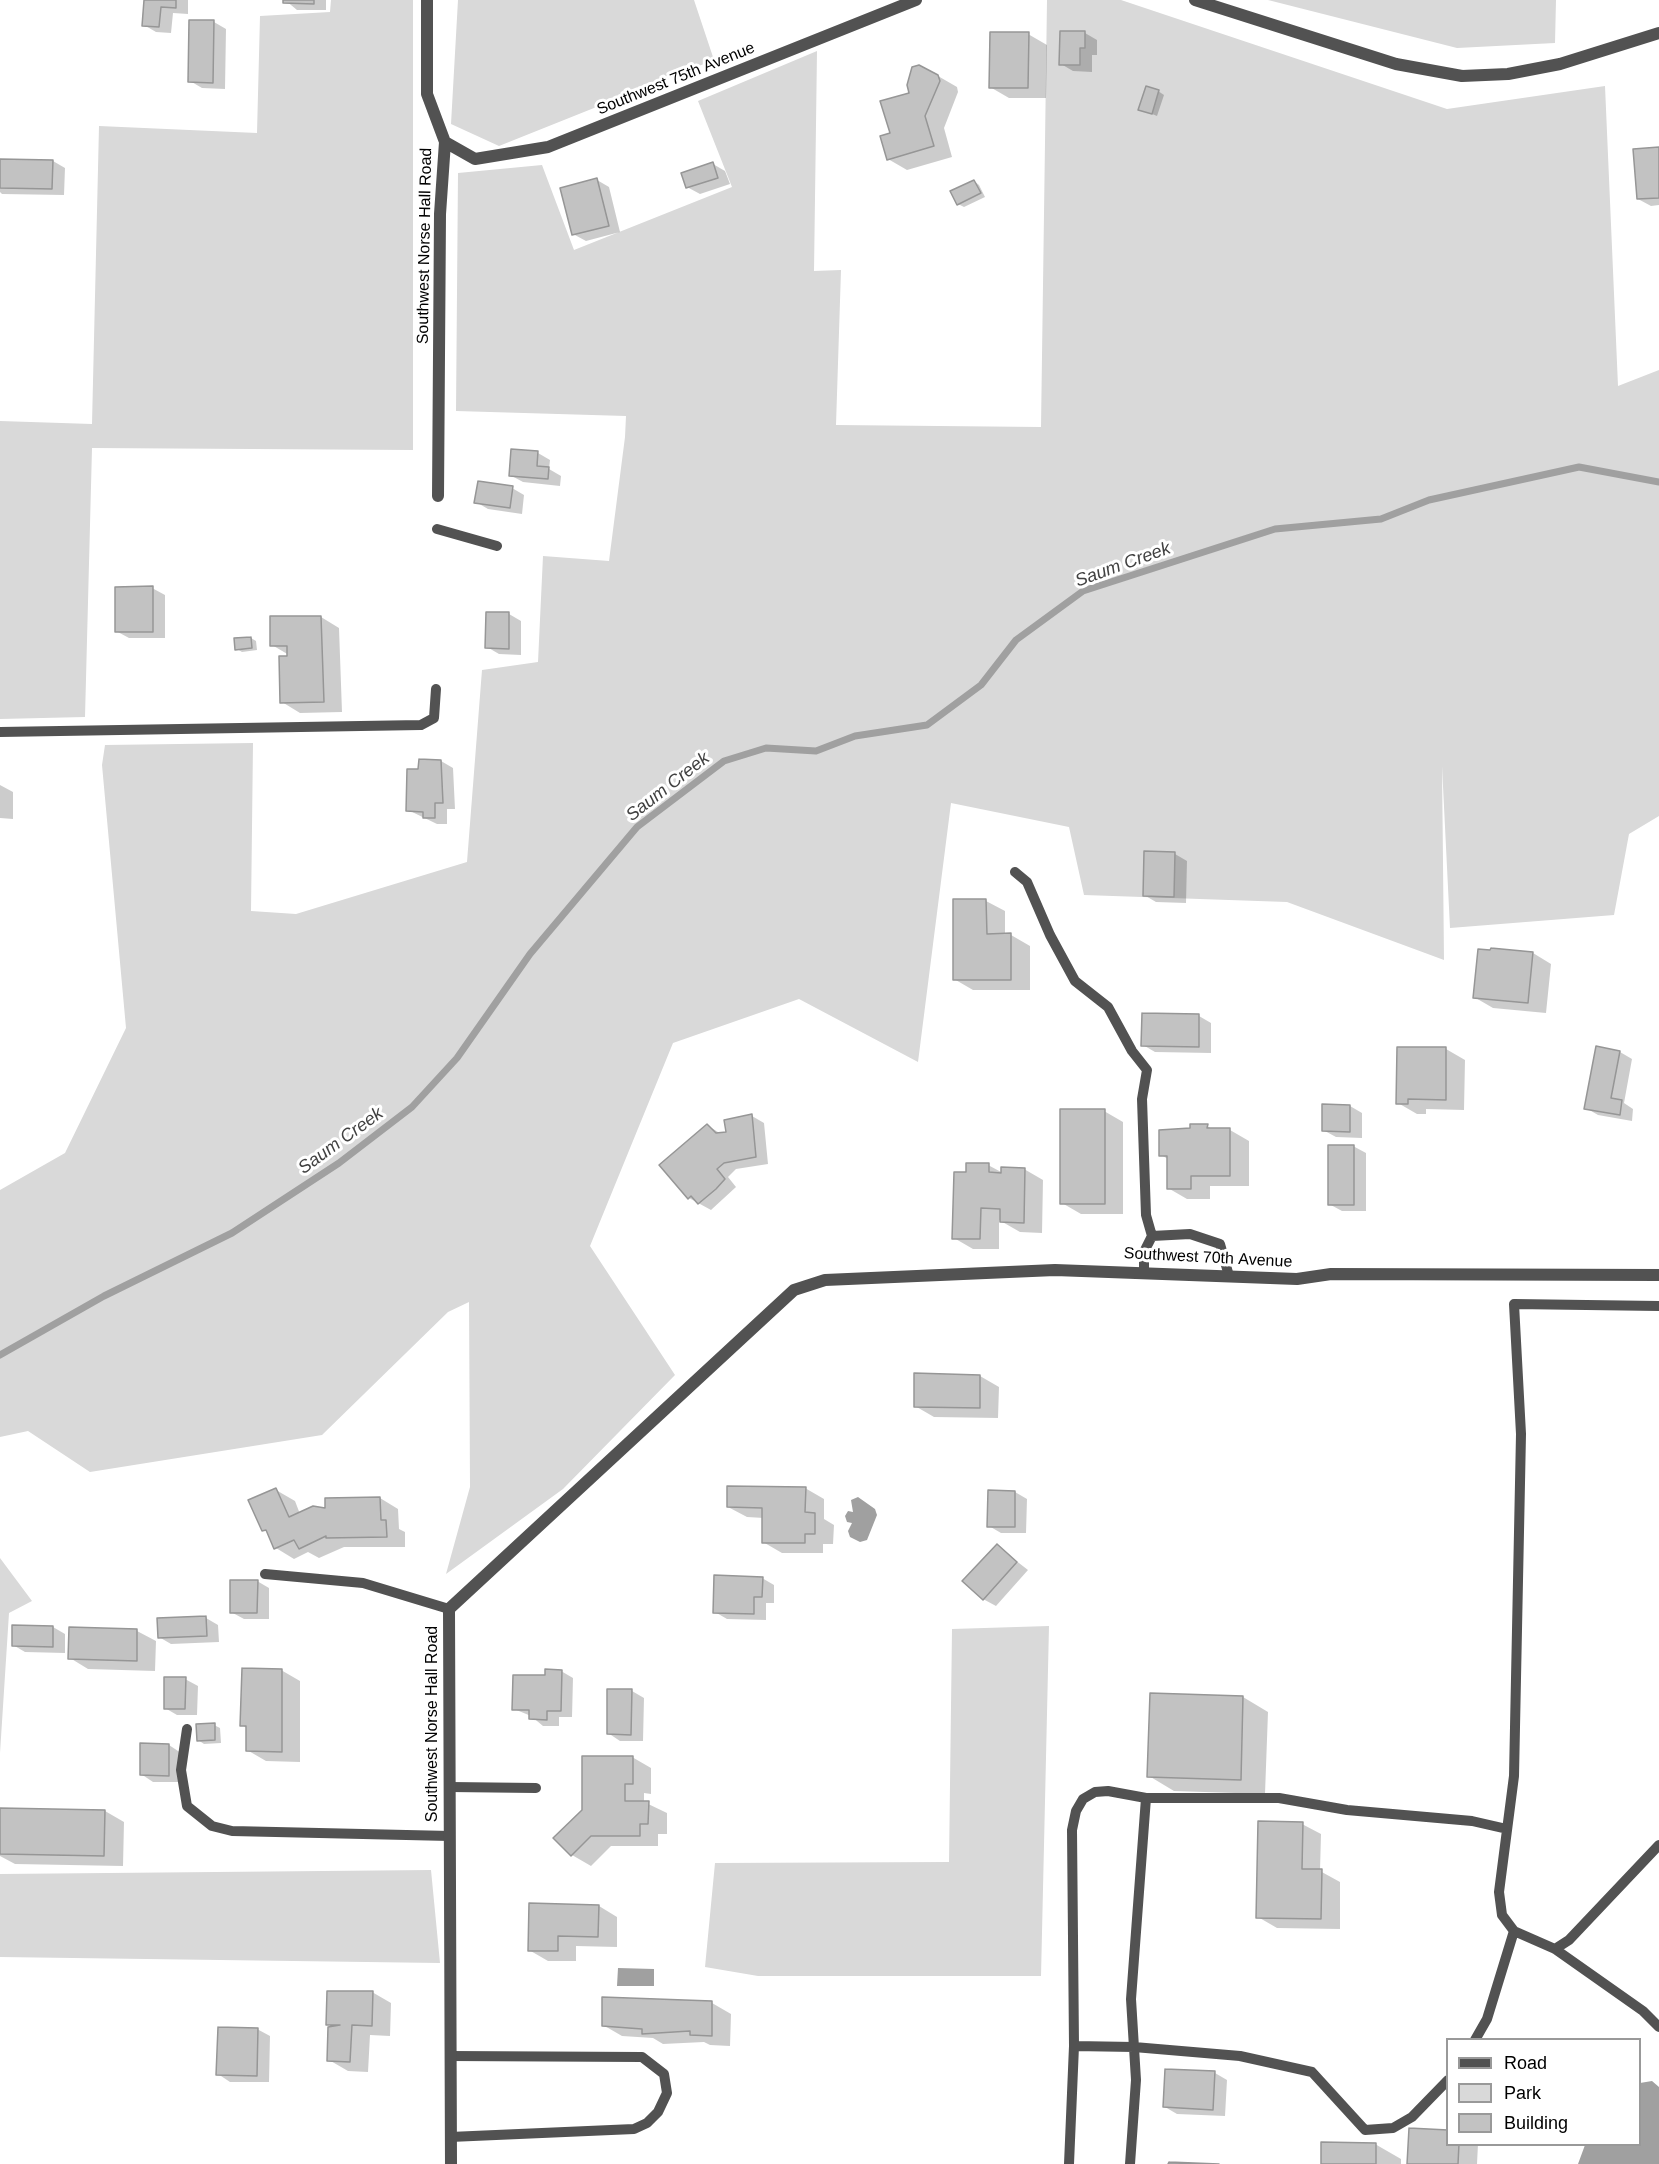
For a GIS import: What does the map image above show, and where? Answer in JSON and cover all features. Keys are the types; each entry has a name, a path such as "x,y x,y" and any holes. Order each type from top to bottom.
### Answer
{"street":[{"name":"Southwest Norse Hall Road","path":"427,0 427,93 445,142 440,214 438,496"},
{"name":"Southwest 75th Avenue","path":"445,142 475,159 548,147 916,0"},
{"path":"1195,0 1396,64 1462,76 1508,74 1560,64 1659,33"},
{"name":"Southwest 70th Avenue","path":"794,1290 825,1280 1055,1270 1297,1279 1331,1274 1659,1275"},
{"name":"Southwest Norse Hall Road","path":"450,2164 449,1609 794,1290"}],"lane":[{"path":"437,529 497,546"},
{"path":"0,732 421,725 434,718 436,689"},
{"path":"1015,872 1027,882 1050,935 1075,981 1108,1007 1132,1051 1147,1070 1142,1099 1146,1215 1152,1236 1144,1252 1144,1272"},
{"path":"1152,1236 1190,1234 1220,1244 1230,1276"},
{"path":"1659,1306 1514,1304 1521,1434 1514,1776 1499,1892 1502,1915 1514,1931 1556,1950 1642,2011 1659,2027"},
{"path":"265,1574 363,1583 449,1609"},
{"path":"187,1728 181,1770 187,1806 212,1826 232,1831 450,1836"},
{"path":"450,1786 536,1788"},
{"path":"1069,2164 1074,2046 1072,1830 1076,1811 1083,1799 1095,1792 1108,1791 1146,1798 1278,1798 1347,1810 1472,1821 1507,1829"},
{"path":"1130,2164 1136,2080 1131,1999 1146,1798"},
{"path":"1556,1950 1569,1940 1659,1845"},
{"path":"1475,2038 1487,2019 1514,1931"},
{"path":"1074,2046 1134,2047 1240,2056 1312,2072 1365,2130 1393,2128 1412,2117 1446,2082"},
{"path":"450,2056 642,2056 664,2074 667,2093 658,2112 647,2123 634,2129 450,2138"}],"green space":[{"path":"331,0 413,0 413,450 92,448 85,717 0,719 0,421 92,424 99,126 257,133 260,16 330,12"},
{"path":"458,0 694,0 714,60 499,146 451,124"},
{"path":"1047,0 1121,0 1447,109 1605,86 1618,386 1659,370 1659,816 1629,834 1614,915 1450,928 1442,766 1444,960 1287,902 1084,895 1069,827 951,803 918,1062 799,999 673,1043 590,1246 675,1375 563,1489 446,1574 470,1487 469,1302 448,1312 322,1435 90,1472 28,1431 0,1437 0,1190 65,1153 126,1028 102,765 105,745 253,743 251,911 296,914 467,862 482,670 538,662 543,556 609,561 626,416 456,411 458,173 542,165 574,250 732,187 698,101 817,51 814,271 841,270 836,425 1041,427"},
{"path":"1268,0 1556,0 1555,43 1457,48"},
{"path":"0,1558 32,1601 9,1613 0,1753"},
{"path":"1049,1626 1041,1976 758,1976 705,1967 715,1863 949,1862 952,1629"},
{"path":"431,1870 440,1963 0,1957 0,1874"}],"shaded area":[{"path":"858,1497 875,1509 877,1515 867,1540 860,1542 850,1537 848,1531 852,1523 847,1522 845,1516 848,1511 853,1512 851,1500"},
{"path":"618,1968 654,1969 654,1986 617,1986"},
{"path":"1652,2081 1659,2087 1659,2164 1578,2164 1585,2146 1641,2146 1641,2083"}],"building":[{"path":"144,0 176,0 176,8 161,7 159,27 142,26"},
{"path":"283,0 314,0 314,4 283,3"},
{"path":"189,20 214,20 213,83 188,82"},
{"path":"1060,31 1085,31 1085,48 1080,48 1080,65 1059,65"},
{"path":"990,32 1029,32 1028,88 989,88"},
{"path":"919,65 938,75 940,81 925,116 934,146 887,160 880,136 890,133 880,101 909,93 907,85 912,67"},
{"path":"1146,86 1159,90 1152,114 1138,110"},
{"path":"1659,147 1659,198 1637,199 1633,149"},
{"path":"0,159 53,160 52,189 0,188"},
{"path":"713,162 718,178 686,188 681,173"},
{"path":"597,178 609,226 572,235 560,188"},
{"path":"974,180 981,193 957,205 950,191"},
{"path":"511,449 538,451 537,466 549,467 548,479 509,476"},
{"path":"478,481 513,486 510,508 474,503"},
{"path":"153,586 153,632 115,632 115,587"},
{"path":"486,612 509,612 509,649 485,648"},
{"path":"270,616 321,616 324,702 280,703 279,656 287,656 287,646 270,646"},
{"path":"251,637 252,648 235,650 234,638"},
{"path":"419,759 441,760 443,803 435,803 435,818 423,818 423,812 406,811 407,769 418,769"},
{"path":"1144,851 1175,852 1174,897 1143,896"},
{"path":"953,899 986,899 987,934 1011,933 1011,980 953,980"},
{"path":"1491,948 1533,952 1528,1003 1473,998 1478,949 1490,950"},
{"path":"1142,1013 1199,1014 1199,1047 1141,1046"},
{"path":"1596,1046 1620,1051 1611,1098 1622,1100 1620,1115 1584,1109"},
{"path":"1397,1047 1446,1047 1446,1100 1408,1099 1408,1104 1396,1104"},
{"path":"1322,1104 1350,1105 1350,1132 1322,1131"},
{"path":"1060,1109 1105,1109 1105,1204 1060,1204"},
{"path":"752,1114 756,1157 724,1163 717,1169 725,1179 716,1189 698,1204 691,1196 688,1199 659,1165 707,1124 716,1133 726,1132 724,1120"},
{"path":"1190,1124 1208,1124 1207,1128 1230,1128 1230,1176 1191,1176 1191,1189 1167,1189 1167,1156 1159,1156 1159,1130 1190,1128"},
{"path":"1328,1145 1354,1145 1354,1205 1328,1205"},
{"path":"966,1163 989,1163 989,1172 1001,1173 1001,1167 1025,1168 1024,1223 1000,1222 1000,1209 981,1208 980,1239 952,1239 954,1172 966,1172"},
{"path":"914,1373 980,1375 980,1408 914,1407"},
{"path":"727,1486 806,1487 805,1512 815,1513 815,1534 805,1534 805,1543 762,1543 762,1508 727,1507"},
{"path":"276,1488 289,1517 313,1506 325,1508 325,1498 380,1497 381,1520 386,1520 387,1537 326,1538 326,1536 299,1549 294,1540 274,1549 266,1530 262,1531 248,1500"},
{"path":"988,1490 1015,1491 1015,1527 987,1527"},
{"path":"997,1544 1017,1562 983,1600 962,1581"},
{"path":"714,1575 763,1577 762,1597 754,1597 754,1614 713,1613"},
{"path":"230,1580 258,1580 257,1613 230,1613"},
{"path":"206,1616 207,1636 158,1638 157,1618"},
{"path":"12,1625 53,1626 53,1647 12,1646"},
{"path":"69,1627 137,1629 137,1661 68,1659"},
{"path":"242,1668 282,1669 282,1752 246,1751 246,1726 240,1726"},
{"path":"545,1669 562,1670 561,1711 547,1711 547,1720 529,1719 529,1710 512,1710 513,1675 545,1675"},
{"path":"164,1677 186,1677 185,1709 164,1709"},
{"path":"607,1689 632,1689 631,1735 607,1734"},
{"path":"1150,1693 1243,1696 1241,1780 1147,1777"},
{"path":"215,1723 215,1740 197,1741 196,1724"},
{"path":"140,1743 169,1744 169,1776 140,1775"},
{"path":"582,1756 633,1756 633,1784 625,1784 625,1801 649,1801 648,1824 640,1824 640,1836 591,1836 571,1856 553,1838 582,1810"},
{"path":"0,1808 105,1810 104,1856 0,1854"},
{"path":"1258,1821 1303,1822 1302,1869 1322,1869 1321,1919 1256,1918"},
{"path":"529,1903 599,1905 598,1937 558,1936 558,1951 528,1951"},
{"path":"327,1991 373,1991 372,2026 352,2025 350,2062 327,2061 328,2027 340,2025 326,2025"},
{"path":"602,1997 712,2001 712,2036 690,2035 690,2031 642,2034 642,2029 602,2026"},
{"path":"218,2027 258,2028 257,2076 216,2075"},
{"path":"1165,2069 1215,2071 1213,2110 1163,2107"},
{"path":"1409,2128 1446,2130 1446,2146 1459,2146 1458,2164 1407,2164"},
{"path":"1321,2142 1376,2143 1376,2164 1321,2164"},
{"path":"1169,2162 1219,2164 1168,2164"}],"waterway":[{"name":"Saum Creek","path":"0,1355 104,1296 232,1233 339,1163 412,1107 457,1058 530,954 637,827 724,761 766,748 816,751 855,736 927,725 981,685 1016,640 1083,591 1275,529 1381,519 1429,500 1579,467 1659,482"}]}
